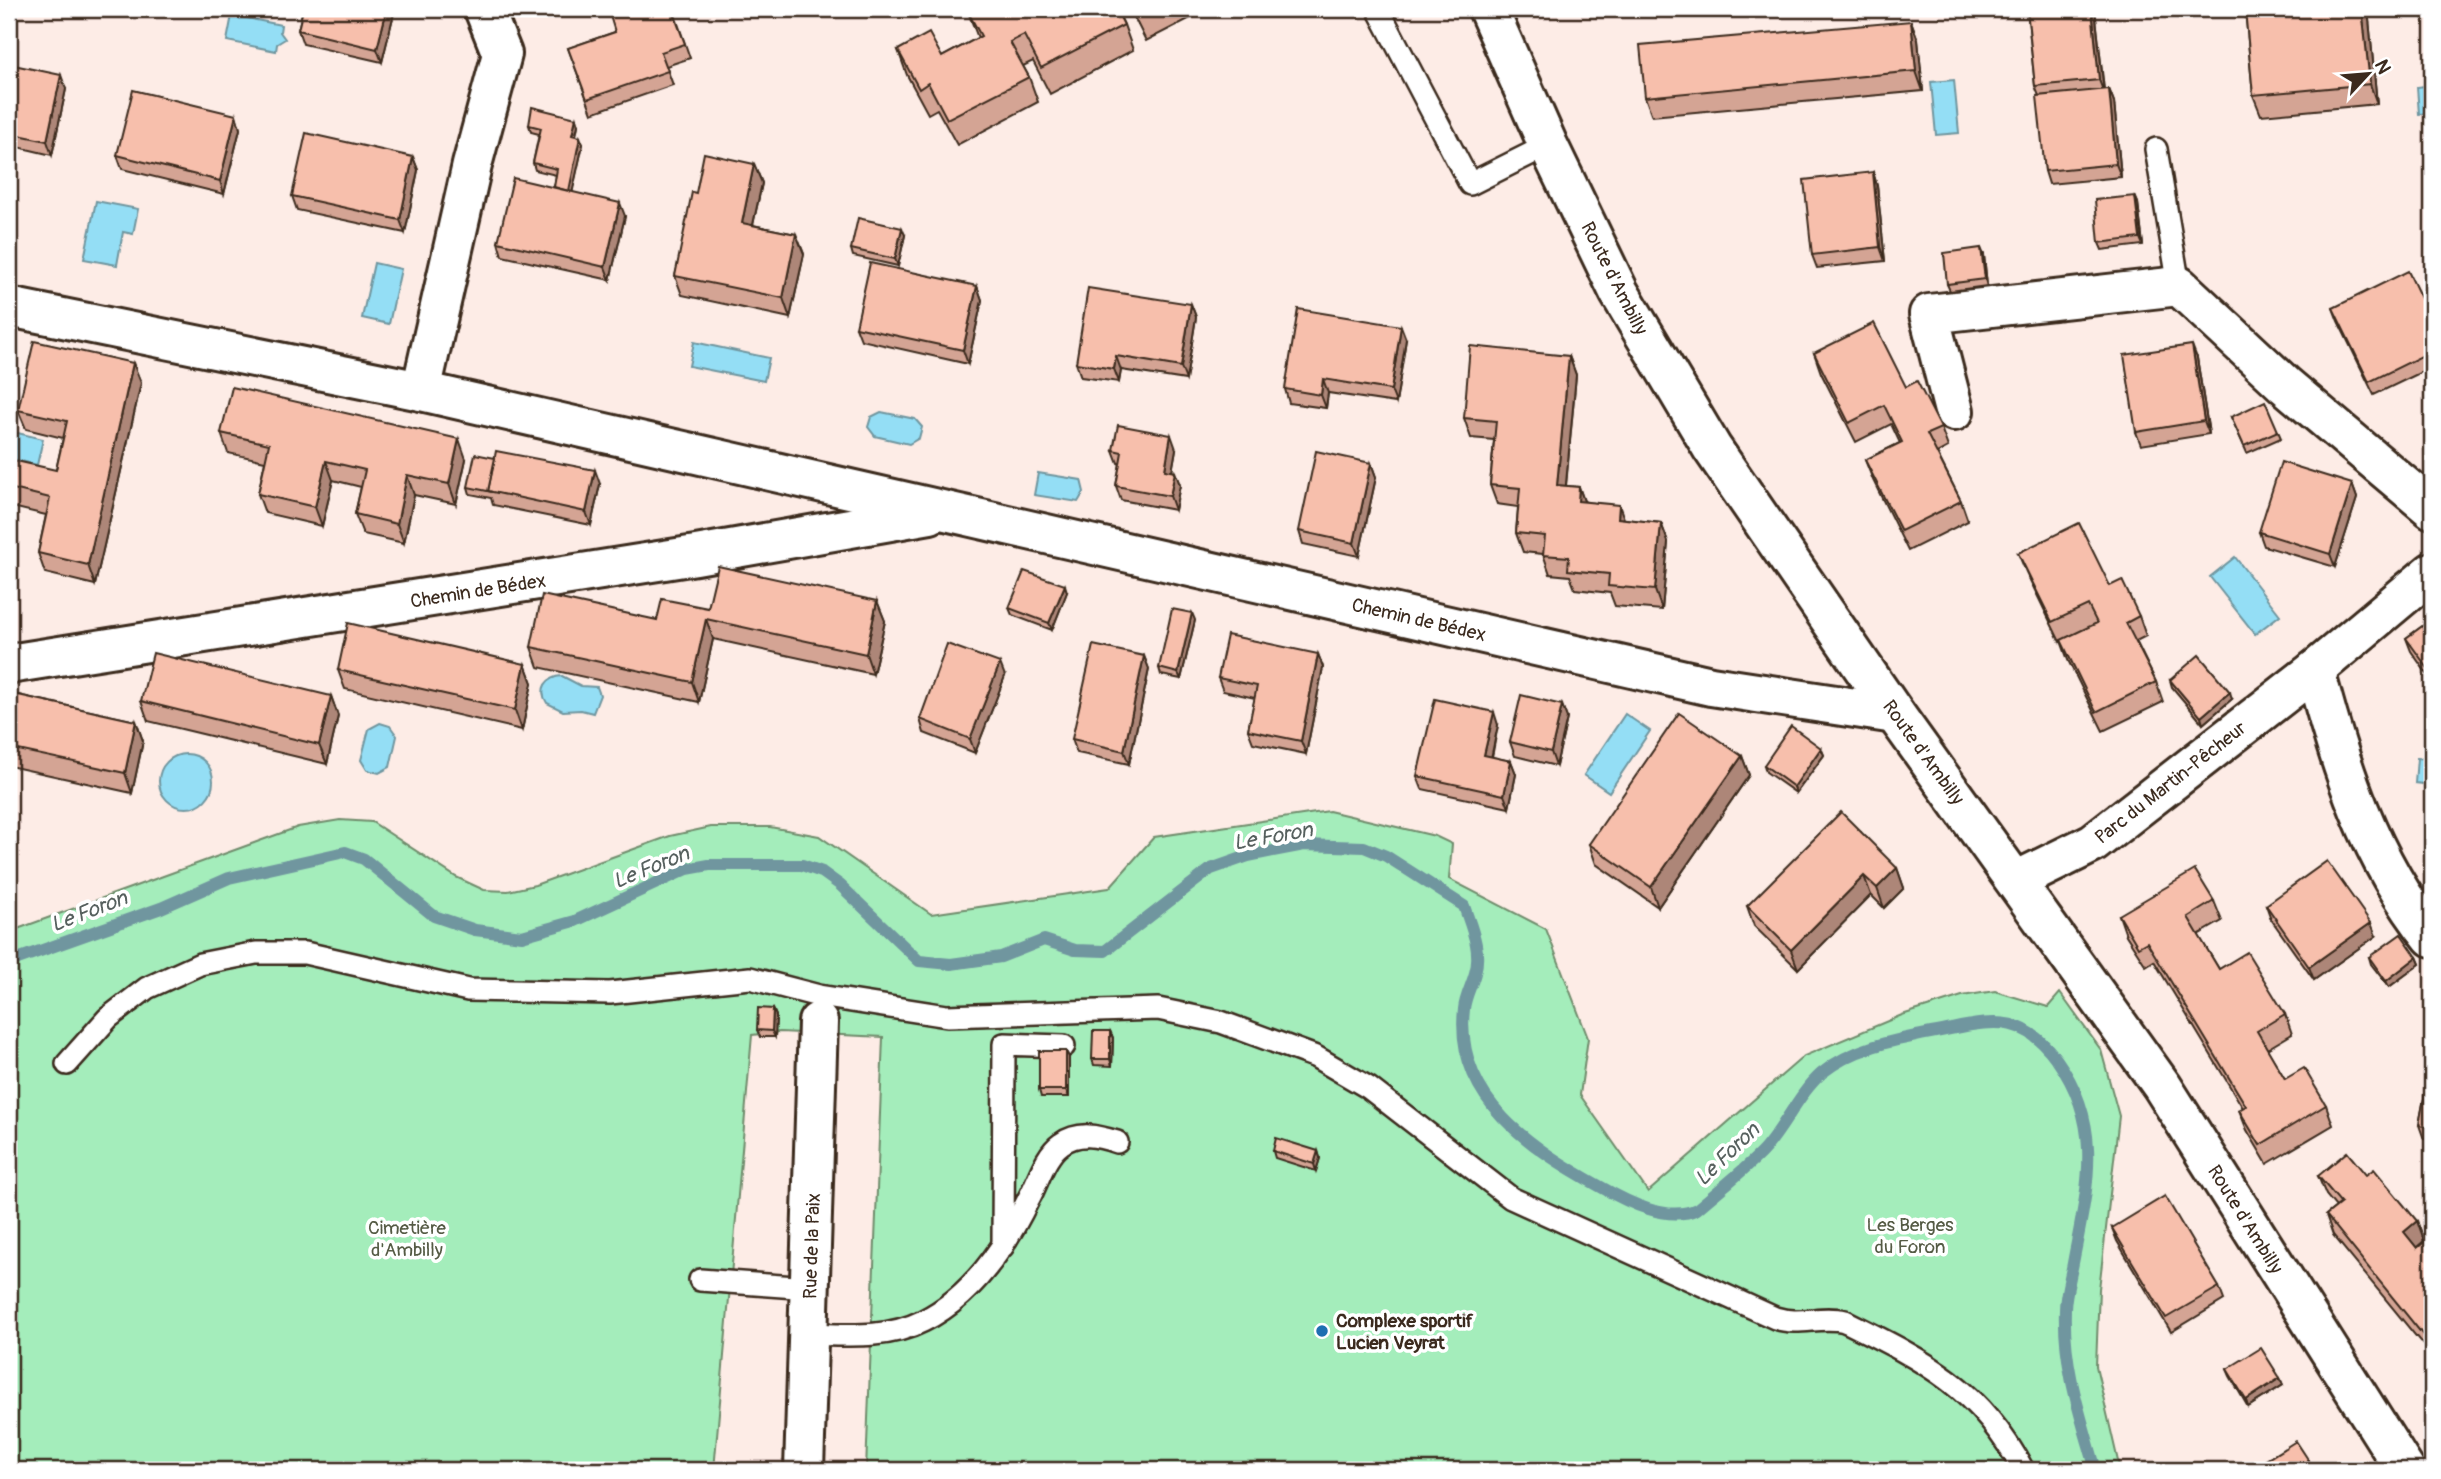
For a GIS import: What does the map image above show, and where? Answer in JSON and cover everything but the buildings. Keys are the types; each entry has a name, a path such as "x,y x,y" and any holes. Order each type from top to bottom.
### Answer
{"street":[{"path":"421,391 472,165 502,54 484,9"},
{"name":"Route d'Ambilly","path":"1488,9 1548,145 1619,292 1712,448 1895,714 2162,1086 2404,1470"},
{"path":"1954,411 1929,314 2179,286 2285,385 2432,509"},
{"name":"Chemin de Bédex","path":"9,307 421,391 1711,686 1895,714"},
{"name":"Chemin de Bédex","path":"9,664 682,557 946,512"},
{"name":"Parc du Martin-Pêcheur","path":"2017,881 2093,843 2315,670 2432,572"},
{"path":"2315,670 2342,769 2361,819 2382,862 2432,937"},
{"name":"Rue de la Paix","path":"804,1470 818,1022"}],"lane":[{"path":"1378,9 1470,184 1548,145"},
{"path":"2156,149 2179,286"},
{"path":"67,1064 108,1018 147,988 200,964 256,953 305,953 468,990 610,993 750,978 819,996 947,1016 1130,1009 1176,1011 1255,1033 1345,1073 1511,1198 1775,1318 1802,1323 1835,1318 1923,1360 1945,1375 1987,1415 2023,1470"},
{"path":"1003,1247 1004,1044 1063,1046"},
{"path":"808,1334 872,1335 906,1329 925,1320 972,1283 1003,1247 1055,1149 1072,1138 1084,1135 1117,1142"},
{"path":"700,1280 810,1288"}],"green space":[{"path":"1329,811 1435,836 1452,844 1449,879 1546,929 1588,1038 1580,1095 1648,1192 1804,1056 1902,1015 1962,996 1995,991 2048,1007 2060,993 2101,1050 2119,1116 2099,1289 2096,1366 2120,1470 866,1470 883,1037 780,1032 752,1035 714,1470 9,1470 9,932 298,827 340,820 372,822 456,877 484,890 508,891 535,885 670,836 711,827 770,827 819,836 931,914 1109,888 1154,837"}],"water":[{"path":"232,15 281,25 280,32 285,39 277,44 276,51 227,41"},
{"path":"1954,80 1959,133 1936,135 1931,82"},
{"path":"2432,85 2432,113 2419,114 2417,87"},
{"path":"96,201 138,209 133,234 123,232 117,265 84,259"},
{"path":"374,263 401,269 389,324 362,318"},
{"path":"694,342 769,358 764,381 689,366"},
{"path":"881,412 915,419 922,427 919,438 909,444 875,436 868,427 871,417"},
{"path":"9,431 43,439 37,465 9,458"},
{"path":"1038,473 1081,480 1084,492 1078,502 1034,495"},
{"path":"2235,557 2280,615 2255,634 2210,577"},
{"path":"562,676 581,686 597,687 600,695 593,713 581,710 563,711 547,703 543,693 545,685 548,681"},
{"path":"1625,714 1650,731 1609,792 1584,775"},
{"path":"380,723 390,726 397,736 390,767 379,773 367,770 361,760 369,729"},
{"path":"186,754 205,762 213,781 205,800 186,808 167,800 159,781 167,762"},
{"path":"2417,758 2432,759 2432,785 2415,783"}],"waterway":[{"name":"Le Foron","path":"9,962 161,908 229,878 345,852 364,859 434,916 475,930 522,936 575,921 687,869 709,865 802,865 822,872 840,885 919,961 951,964 1001,957 1044,940 1075,950 1105,951 1211,869 1248,856 1304,845 1364,847 1386,856 1464,906 1475,939 1477,956 1475,973 1464,1009 1464,1041 1472,1070 1485,1095 1503,1118 1525,1138 1575,1172 1611,1193 1648,1209 1673,1214 1697,1209 1761,1153 1813,1082 1836,1063 1851,1055 1901,1039 1997,1023 2022,1029 2046,1046 2072,1085 2082,1110 2087,1134 2087,1184 2066,1299 2065,1331 2074,1392 2096,1470"}],"place":[{"name":"Complexe sportif Lucien Veyrat","path":"1322,1331"}],"park label":[{"name":"Les Berges du Foron","path":"1910,1235"},
{"name":"Cimetière d'Ambilly","path":"407,1238"}]}
